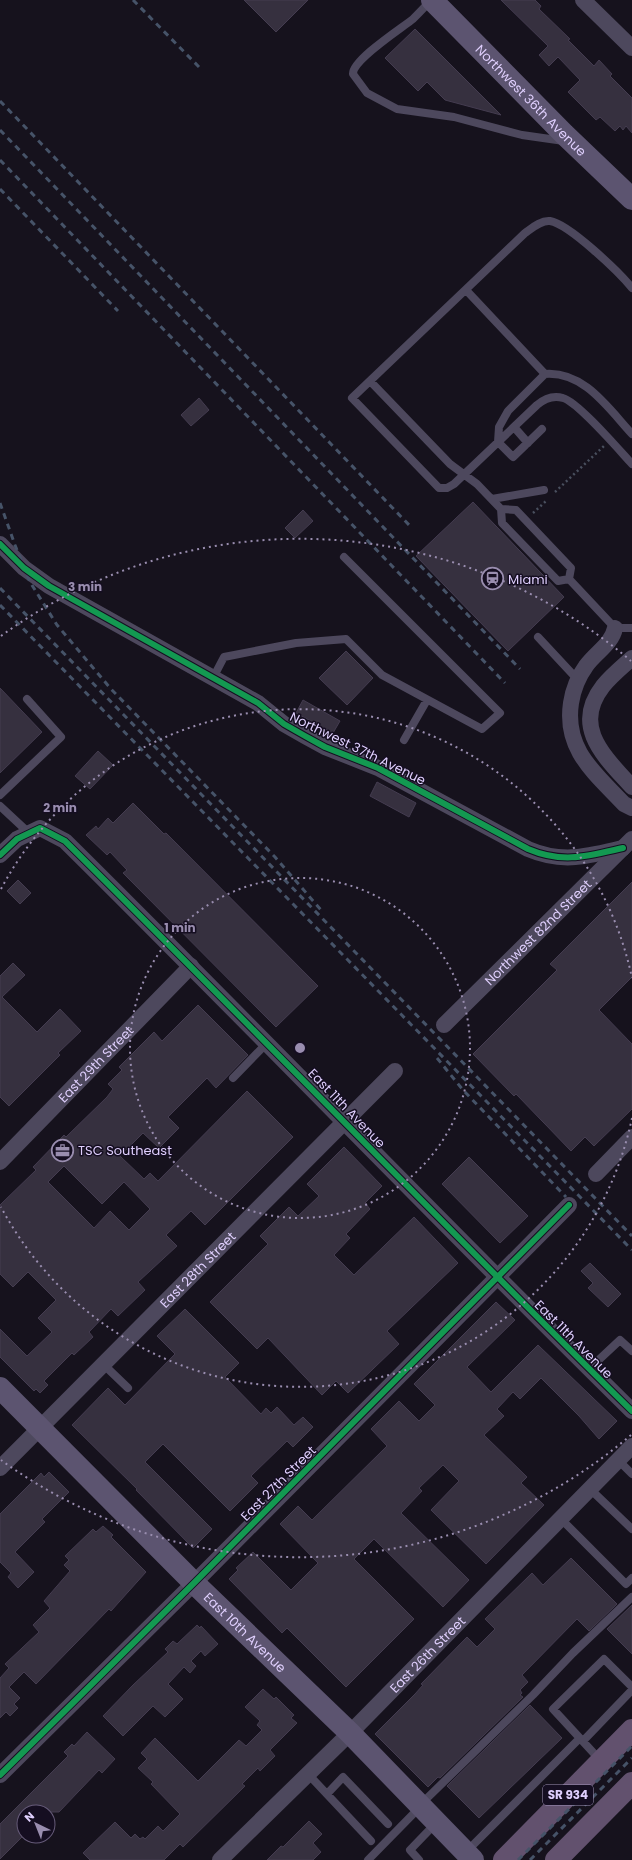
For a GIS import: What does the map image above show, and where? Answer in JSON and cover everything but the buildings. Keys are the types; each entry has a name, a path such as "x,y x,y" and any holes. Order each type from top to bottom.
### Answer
{"main road":[{"name":"SR 934","path":"504,1860 632,1730"},
{"name":"SR 934","path":"556,1860 631,1785"}],"street":[{"name":"Northwest 36th Avenue","path":"431,0 632,199"},
{"path":"584,0 632,48"},
{"name":"Northwest 37th Avenue","path":"0,544 24,568 49,586 258,703 284,724 325,747 378,768 536,853 553,858 571,858 628,843"},
{"path":"615,628 610,640 590,660 578,680 572,698 570,713 571,729 575,745 591,769 624,804 632,808"},
{"path":"632,658 600,689 592,708 590,723 593,737 599,750 632,787"},
{"name":"East 11th Avenue","path":"23,836 40,828 65,841 268,1043 497,1279 632,1412"},
{"path":"0,855 23,836"},
{"name":"Northwest 82nd Street","path":"444,1025 628,843"},
{"name":"East 29th Street","path":"0,1162 191,966"},
{"name":"East 28th Street","path":"0,1468 395,1071"},
{"path":"596,1174 632,1137"},
{"name":"East 27th Street","path":"0,1775 194,1583 569,1205"},
{"name":"East 10th Avenue","path":"0,1388 194,1583 350,1733 469,1856"},
{"name":"East 26th Street","path":"220,1860 350,1733 632,1446"}],"lane":[{"path":"431,0 413,19 383,40 355,67 353,74 367,93 396,109 454,117 522,135 573,142"},
{"path":"632,288 610,264 589,246 559,225 548,221 531,228 352,398 435,486 439,488 447,488 464,475 514,427 545,400 554,397 563,398 576,406 632,464"},
{"path":"466,290 545,374"},
{"path":"542,429 513,457 498,442 499,427 508,411 545,374 558,373 582,383 632,434"},
{"path":"370,381 450,464 477,484 492,499 501,509 502,523 558,582 568,579"},
{"path":"514,427 528,442"},
{"path":"492,499 544,490"},
{"path":"501,509 516,510 571,568 568,579"},
{"path":"213,678 224,657 296,643 346,639 382,675 482,730 500,713 344,557"},
{"path":"568,579 615,628 632,628"},
{"path":"538,637 578,680"},
{"path":"0,794 61,737 27,699"},
{"path":"404,740 427,700"},
{"path":"0,806 23,836"},
{"path":"233,1078 268,1043"},
{"path":"589,1369 620,1340 632,1351"},
{"path":"103,1364 128,1388"},
{"path":"618,1460 632,1474"},
{"path":"590,1489 632,1529"},
{"path":"561,1519 626,1584 632,1578"},
{"path":"368,1860 420,1806 528,1701 573,1653 632,1597"},
{"path":"602,1761 554,1709 604,1659 632,1687"},
{"path":"469,1856 581,1739 632,1690"},
{"path":"308,1774 370,1841"},
{"path":"327,1794 343,1777 388,1824"},
{"path":"419,1860 410,1850 437,1822"}],"path":[{"path":"526,521 609,440"}],"railway":[{"path":"133,0 202,70"},
{"path":"0,101 411,527"},
{"path":"0,130 520,669"},
{"path":"0,160 505,683"},
{"path":"0,189 118,311"},
{"path":"0,503 30,582 57,625 111,689 275,857 321,910"},
{"path":"0,588 632,1236"},
{"path":"0,605 632,1250"},
{"path":"437,1058 463,1090 566,1197"},
{"path":"518,1860 632,1746"},
{"path":"530,1860 632,1758"}],"cycle path":[{"path":"0,544 24,568 49,586 258,703 284,724 325,747 378,768 528,849 541,854 576,857 623,848"},
{"path":"0,855 17,839 40,828 65,841 632,1411"},
{"path":"0,1775 194,1583 569,1205"}],"place":[{"name":"Miami","path":"492,579"},
{"name":"TSC Southeast","path":"63,1150"}]}
